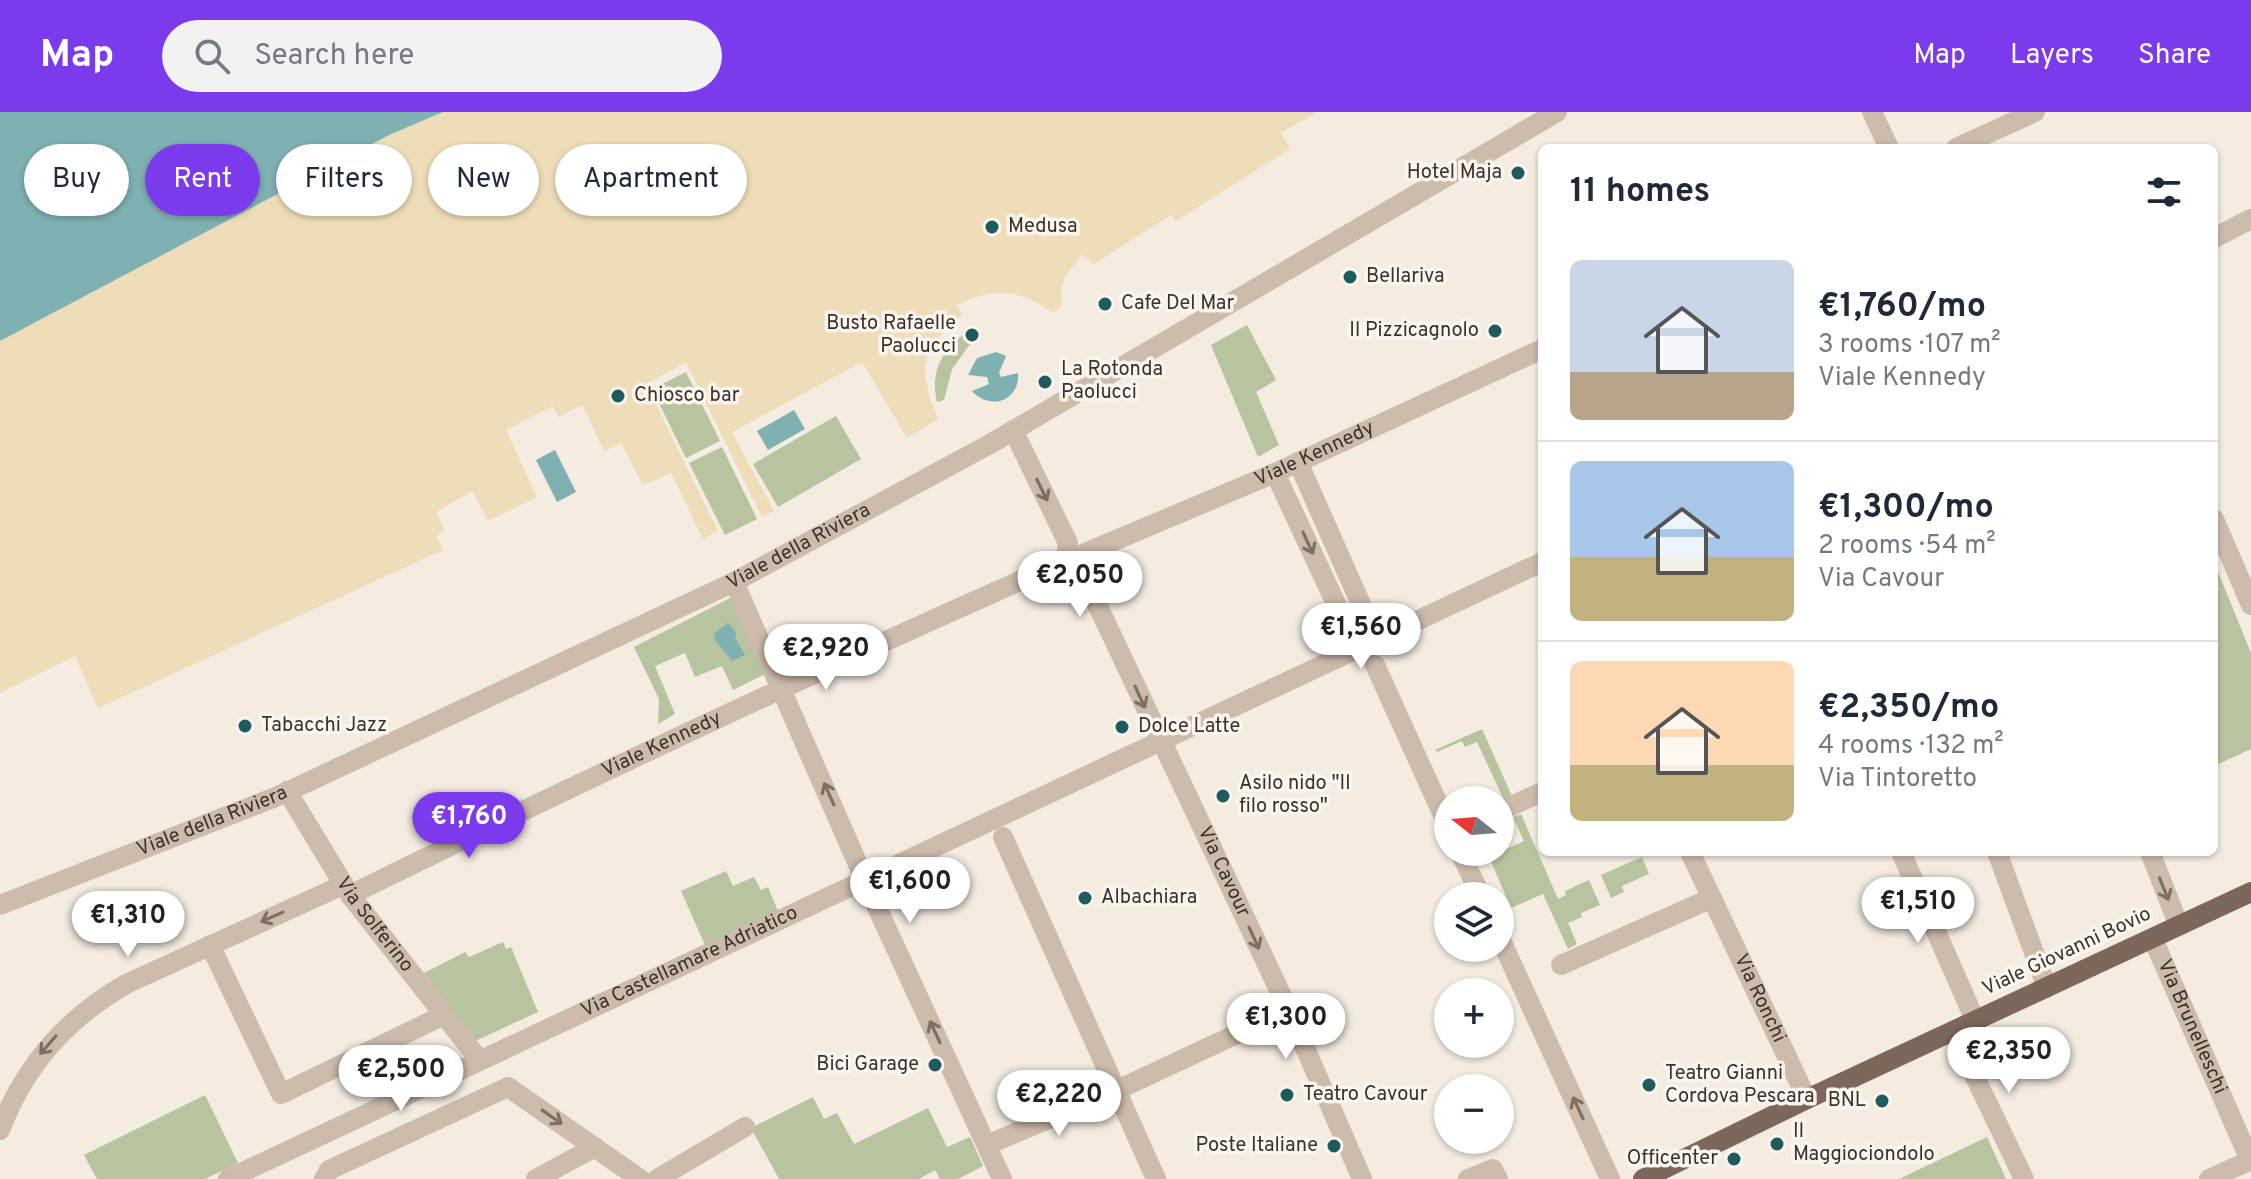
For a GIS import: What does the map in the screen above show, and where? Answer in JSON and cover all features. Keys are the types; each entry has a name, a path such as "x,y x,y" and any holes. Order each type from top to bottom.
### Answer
{"main road":[{"name":"Viale Giovanni Bovio","path":"1643,1179 2251,892"}],"street":[{"name":"Viale della Riviera","path":"0,905 287,791 734,582 933,476 1557,112"},
{"path":"1872,112 1887,144"},
{"path":"1965,144 2035,112"},
{"path":"2218,236 2251,219"},
{"name":"Viale Kennedy","path":"0,1130 20,1085 40,1055 66,1027 104,996 126,984 210,945 346,890 782,688 1074,558 1275,473 1538,351"},
{"name":"Via Cavour","path":"1013,430 1288,1010 1362,1179"},
{"path":"1275,473 1345,623 1357,625 1364,611 1298,462"},
{"path":"2218,528 2251,605"},
{"name":"Via Castellamare Adriatico","path":"228,1179 1538,564"},
{"path":"734,582 1002,1179"},
{"path":"1375,665 1434,795"},
{"name":"Via Solferino","path":"287,791 346,890 474,1053"},
{"path":"1514,805 1538,794"},
{"path":"1003,837 1156,1179"},
{"name":"Via Ronchi","path":"1692,856 1807,1099"},
{"path":"1903,856 1975,1020"},
{"path":"1998,856 2047,988"},
{"path":"2152,856 2179,926"},
{"path":"1561,965 1712,898"},
{"name":"Via Brunelleschi","path":"2153,939 2250,1160"},
{"path":"210,945 281,1094 444,1015"},
{"path":"1511,962 1610,1179"},
{"path":"987,1145 1115,1091 1288,1010"},
{"path":"1953,1031 2024,1179"},
{"path":"324,1178 329,1170 508,1087 640,1179"},
{"path":"657,1179 745,1127"},
{"path":"536,1179 595,1147"},
{"path":"2209,1179 2250,1160"},
{"path":"1468,1179 1493,1169 1498,1179"}],"green space":[{"path":"1247,325 1276,380 1256,392 1279,445 1258,457 1211,345"},
{"path":"966,333 973,340 952,369 944,400 937,402 935,381 940,363 950,346"},
{"path":"686,372 720,441 686,458 652,389"},
{"path":"836,416 861,459 778,507 753,464"},
{"path":"722,447 757,519 725,535 689,463"},
{"path":"2218,572 2251,653 2251,749 2218,764"},
{"path":"734,596 769,672 733,690 722,666 695,677 685,653 655,666 675,714 658,724 659,699 634,647"},
{"path":"1482,729 1508,786 1497,786 1477,742 1465,747 1462,741 1437,752 1435,750"},
{"path":"1521,814 1558,899 1566,895 1565,891 1589,880 1600,905 1568,923 1577,944 1568,949 1543,894 1514,907 1514,882 1500,882 1493,866 1514,866 1514,846 1524,841 1514,819"},
{"path":"1642,857 1649,874 1622,886 1624,892 1611,898 1601,875"},
{"path":"726,871 733,886 754,877 761,890 768,887 778,911 705,945 681,891"},
{"path":"503,942 506,949 511,947 538,1012 475,1041 424,973 465,952 469,957"},
{"path":"205,1095 238,1163 205,1179 97,1179 84,1155"},
{"path":"813,1097 824,1119 837,1113 854,1144 928,1108 947,1147 970,1137 983,1166 958,1179 940,1179 935,1170 919,1179 779,1179 751,1128"},
{"path":"1987,1137 2006,1179 1899,1179"}],"sand":[{"path":"443,112 1317,112 1281,133 1290,149 1176,221 1171,215 1094,264 1082,254 1066,277 1062,305 1054,313 1029,299 1007,293 984,295 957,305 962,315 937,339 926,361 927,386 938,419 907,438 862,362 732,432 774,511 762,517 686,362 646,384 718,531 703,539 671,473 643,485 621,443 604,451 582,405 558,417 553,406 506,430 537,497 488,521 472,491 436,512 445,531 436,536 443,550 98,708 75,656 0,693 0,341 236,216 260,216 260,203 276,195 276,216 412,216 412,144 372,144"}],"water":[{"path":"0,112 443,112 372,144 276,144 276,195 260,203 260,144 145,144 145,216 236,216 0,341"},
{"path":"996,352 1006,356 999,373 1001,377 1018,373 1017,383 1009,396 987,401 972,391 989,384 987,377 968,375 977,358"},
{"path":"794,410 805,429 768,450 757,431"},
{"path":"555,450 576,492 557,502 536,460"},
{"path":"728,623 736,632 735,638 745,655 732,661 714,639 715,633"}],"place":[{"name":"Hotel Maja","path":"1518,173"},
{"name":"Medusa","path":"992,227"},
{"name":"Bellariva","path":"1350,277"},
{"name":"Cafe Del Mar","path":"1105,304"},
{"name":"Il Pizzicagnolo","path":"1495,331"},
{"name":"Busto Rafaelle Paolucci","path":"972,335"},
{"name":"La Rotonda Paolucci","path":"1045,382"},
{"name":"Chiosco bar","path":"618,396"},
{"name":"Tabacchi Jazz","path":"245,726"},
{"name":"Dolce Latte","path":"1122,727"},
{"name":"Asilo nido \"Il filo rosso\"","path":"1223,796"},
{"name":"Albachiara","path":"1085,898"},
{"name":"Bici Garage","path":"935,1065"},
{"name":"Teatro Gianni Cordova Pescara","path":"1649,1085"},
{"name":"Teatro Cavour","path":"1287,1095"},
{"name":"BNL","path":"1882,1101"},
{"name":"Il Maggiociondolo","path":"1777,1144"},
{"name":"Poste Italiane","path":"1334,1146"},
{"name":"Officenter","path":"1734,1159"}]}
